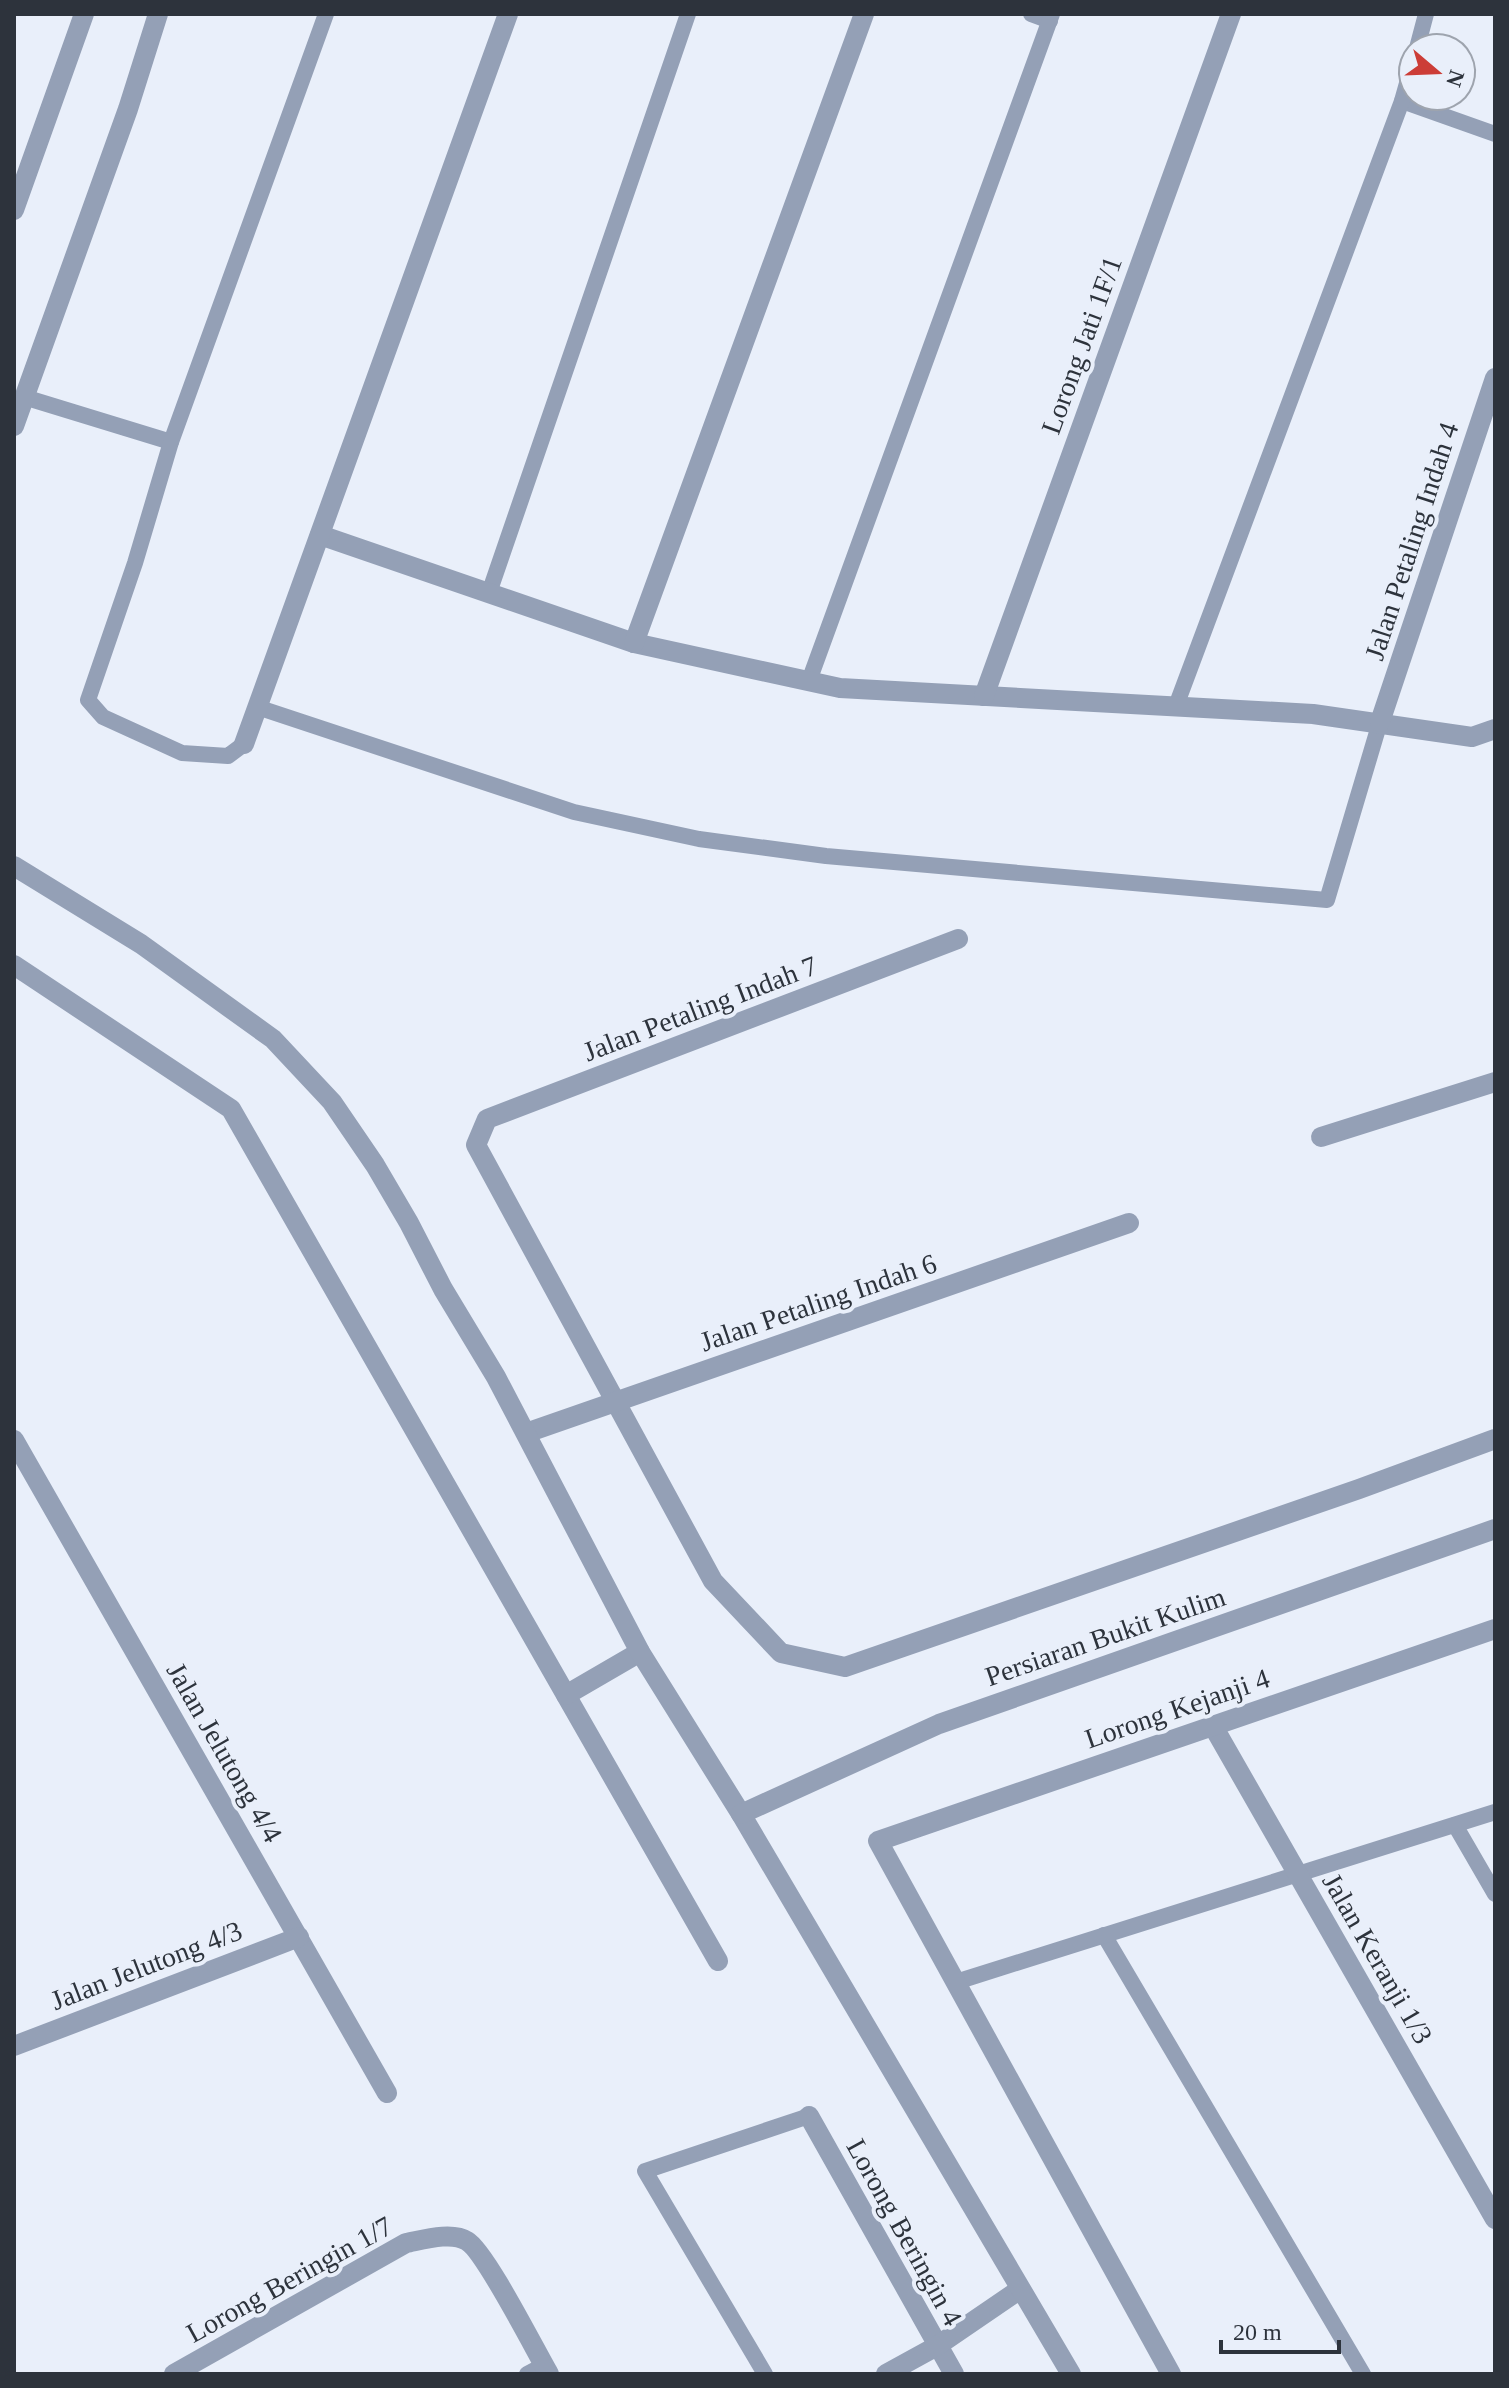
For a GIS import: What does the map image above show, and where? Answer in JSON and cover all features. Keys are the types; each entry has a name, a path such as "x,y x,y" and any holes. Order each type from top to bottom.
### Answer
{"street":[{"path":"14,210 84,14"},
{"path":"14,426 128,109 158,14"},
{"path":"244,744 508,14"},
{"path":"634,643 864,14"},
{"name":"Lorong Jati 1F/1","path":"984,696 1231,14"},
{"name":"Jalan Petaling Indah 4","path":"1380,722 1495,378"},
{"path":"320,535 634,643 840,688 1313,714 1472,737 1495,729"},
{"path":"14,866 141,944 273,1039 332,1102 375,1165 443,1289 496,1377 640,1652 741,1814 1071,2374"},
{"name":"Jalan Petaling Indah 7","path":"616,1402 476,1145 487,1119 958,939"},
{"path":"14,965 231,1109 718,1961"},
{"path":"1321,1137 1495,1082"},
{"name":"Jalan Petaling Indah 6","path":"526,1433 1129,1223"},
{"path":"616,1402 713,1581 781,1653 845,1667 1495,1439"},
{"name":"Jalan Jelutong 4/4","path":"14,1440 387,2093"},
{"name":"Persiaran Bukit Kulim","path":"741,1814 939,1724 1495,1529"},
{"name":"Lorong Kejanji 4","path":"956,1982 878,1841 1495,1629"},
{"path":"566,1695 640,1652"},
{"name":"Jalan Keranji 1/3","path":"1213,1726 1495,2219"},
{"name":"Jalan Jelutong 4/3","path":"14,2046 299,1937"},
{"path":"956,1982 1171,2374"},
{"name":"Lorong Beringin 4","path":"809,2116 954,2374"},
{"name":"Lorong Beringin 1/7","path":"174,2374 406,2243 452,2237 467,2240 482,2257 540,2371"},
{"path":"886,2374 937,2346 1019,2290"}],"lane":[{"path":"244,744 228,756 182,753 103,717 88,700 135,563 171,442 326,14"},
{"path":"489,593 688,14"},
{"path":"809,681 1051,18 1031,14"},
{"path":"1176,706 1398,112"},
{"path":"1433,112 1495,134"},
{"path":"24,397 171,442"},
{"path":"257,707 574,812 699,839 826,856 1327,900 1380,722"},
{"path":"956,1982 1495,1812"},
{"path":"1455,1825 1495,1894"},
{"path":"1104,1935 1363,2374"},
{"path":"765,2374 645,2171 809,2116"}]}
